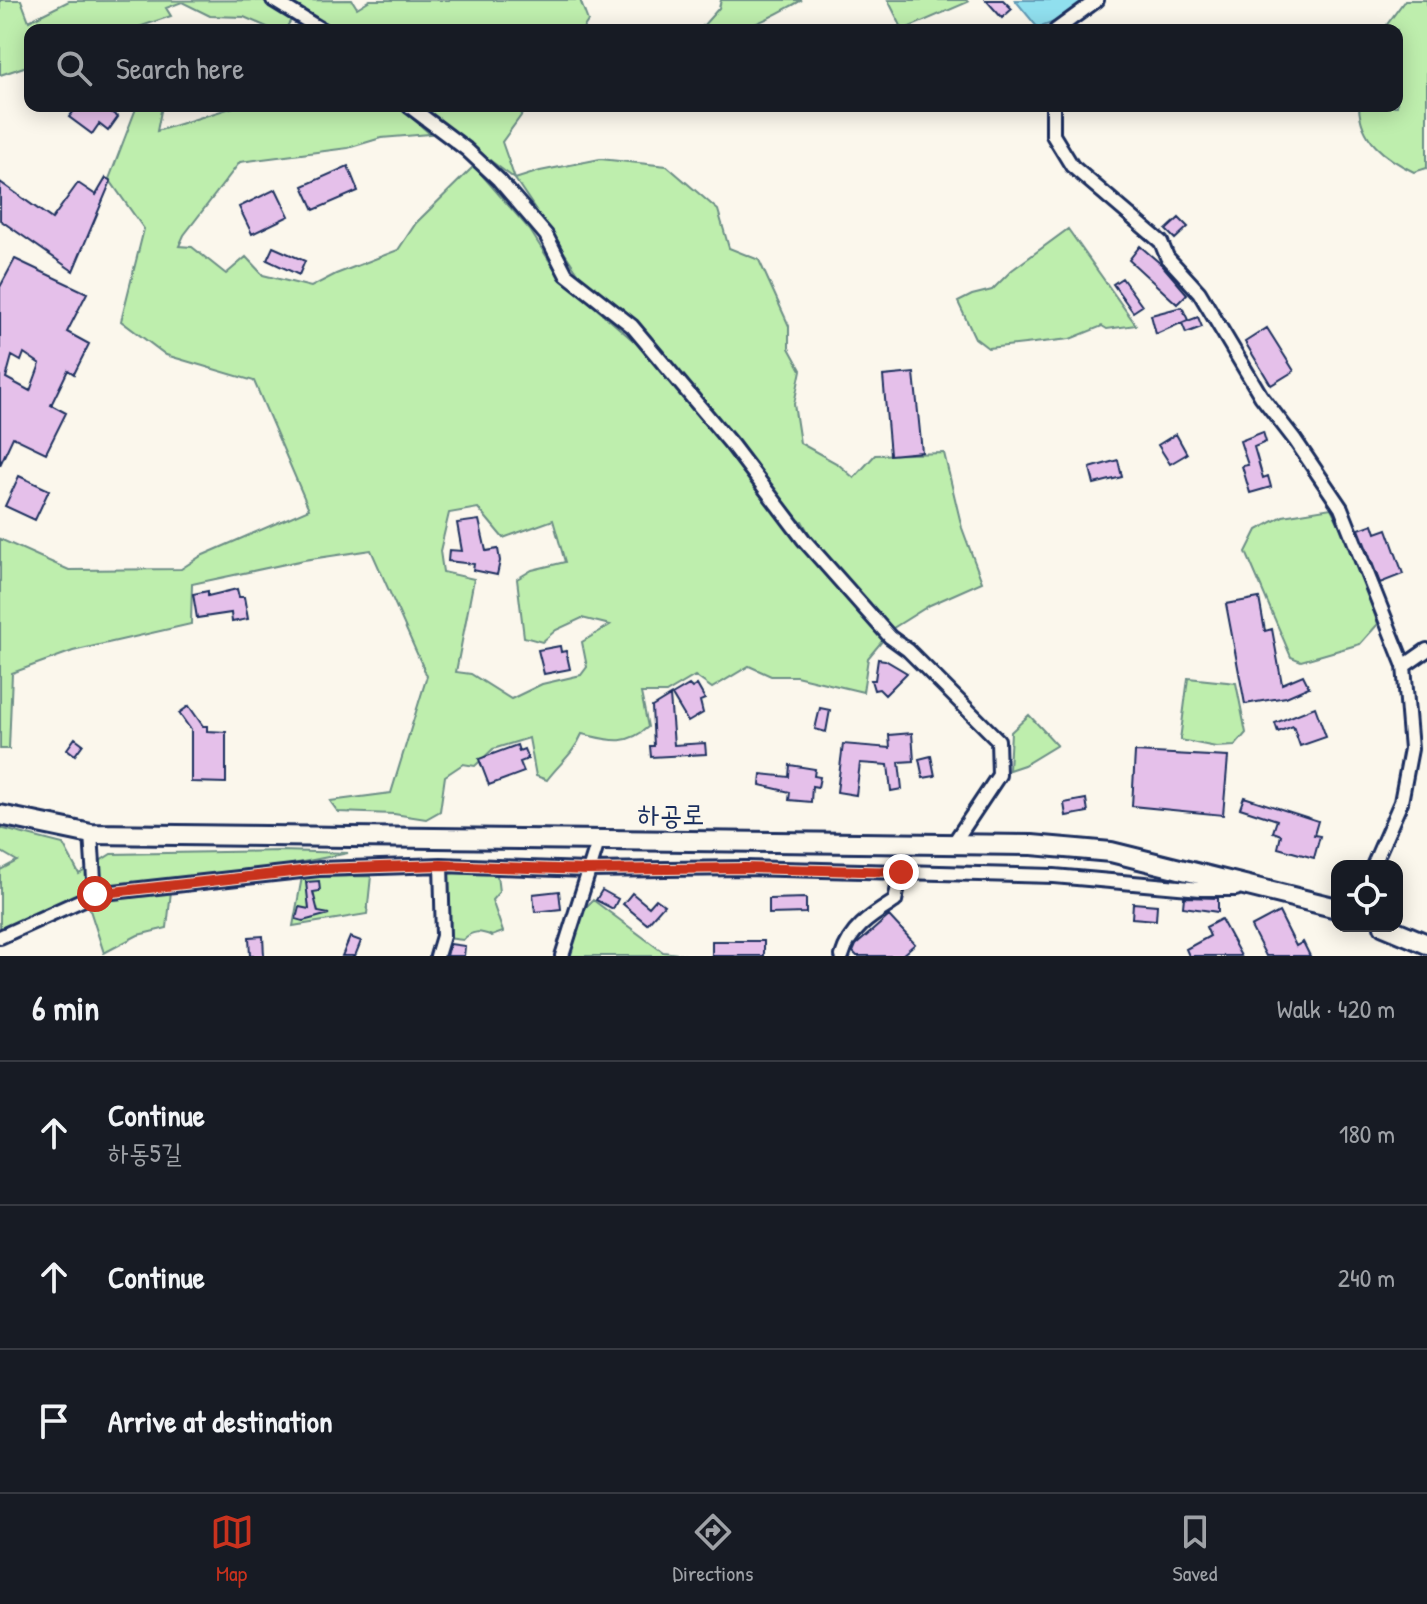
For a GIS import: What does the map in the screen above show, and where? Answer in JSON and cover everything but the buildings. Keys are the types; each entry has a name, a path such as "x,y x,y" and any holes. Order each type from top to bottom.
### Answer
{"main road":[{"name":"하공로","path":"0,815 91,834 1032,845 1111,852 1331,906"},
{"path":"1398,932 1427,944"}],"street":[{"path":"273,0 312,24"},
{"path":"1064,24 1097,0"},
{"path":"417,112 466,149 499,180 546,235 566,274 632,326 732,445 797,531 890,637 908,650 998,740 999,775 953,844"},
{"path":"1053,112 1053,135 1072,166 1161,242 1167,257 1199,292 1261,396 1341,508 1404,666 1411,749 1401,802 1376,860"},
{"path":"1404,666 1427,650"},
{"path":"91,834 95,894"},
{"path":"562,956 598,842"},
{"path":"437,956 443,936 441,865"},
{"path":"0,937 95,894 319,869 441,865 587,870 746,868 1054,876 1201,889 1261,889"},
{"path":"842,956 851,937 865,920 895,901 901,872"}],"green space":[{"path":"0,0 21,0 29,21 69,1 352,0 357,8 370,0 580,0 588,21 586,24 297,24 291,20 289,24 260,24 244,17 210,16 182,2 166,8 171,16 148,24 24,24 24,67 0,75"},
{"path":"721,0 802,0 754,24 705,24 719,8"},
{"path":"888,0 968,2 917,24 900,24"},
{"path":"1405,0 1427,0 1427,168 1414,172 1393,161 1376,146 1360,118 1360,112 1403,112 1403,24 1387,24"},
{"path":"135,112 161,112 157,131 218,112 406,112 430,134 381,138 348,148 240,162 184,235 179,246 192,247 226,274 246,257 263,275 311,287 398,250 416,223 474,166 530,230 559,276 636,343 645,334 632,318 582,279 515,179 600,159 667,166 718,210 729,248 759,260 789,326 789,348 801,370 794,404 800,443 838,464 854,478 875,455 944,453 962,528 982,582 930,605 890,630 811,537 802,521 780,520 883,640 868,658 863,692 796,676 771,676 749,666 712,688 695,676 666,693 641,693 648,727 640,733 625,740 582,734 571,753 547,780 536,776 529,738 493,749 475,766 463,764 445,776 440,811 426,819 394,814 338,812 330,801 391,793 427,676 371,550 304,560 192,584 191,624 73,651 12,673 9,749 0,749 0,539 69,570 181,569 201,556 309,509 254,381 166,355 121,321 144,229 109,179","holes":["478,508 503,538 553,520 565,562 532,570 517,579 524,637 542,642 556,630 582,618 610,625 582,642 587,667 581,675 542,684 511,699 471,674 456,672 474,579 443,572 440,551 449,513"]},
{"path":"425,112 524,112 502,142 515,179"},
{"path":"1068,229 1136,325 1107,329 1102,326 1070,339 988,348 975,338 958,302 992,290 1012,270"},
{"path":"1331,508 1352,551 1378,624 1360,644 1301,661 1291,657 1246,552 1257,530 1283,516"},
{"path":"1188,678 1236,683 1246,733 1235,746 1216,747 1180,740"},
{"path":"1029,715 1057,745 1024,765 1009,770 1011,732"},
{"path":"0,828 63,844 79,874 111,854 348,853 258,871 101,888 0,931 0,870 17,861 0,851"},
{"path":"465,871 497,875 499,892 492,900 503,932 492,936 473,933 463,940 447,938 446,874"},
{"path":"371,876 367,914 293,926 302,877"},
{"path":"171,891 167,928 138,935 104,953 89,907 103,899"},
{"path":"593,900 663,952 693,956 569,956 585,908"}],"water":[{"path":"1015,0 1086,0 1057,21 1035,24"}],"route":[{"path":"95,894 319,869 441,865 587,870 746,868 901,872"}]}
